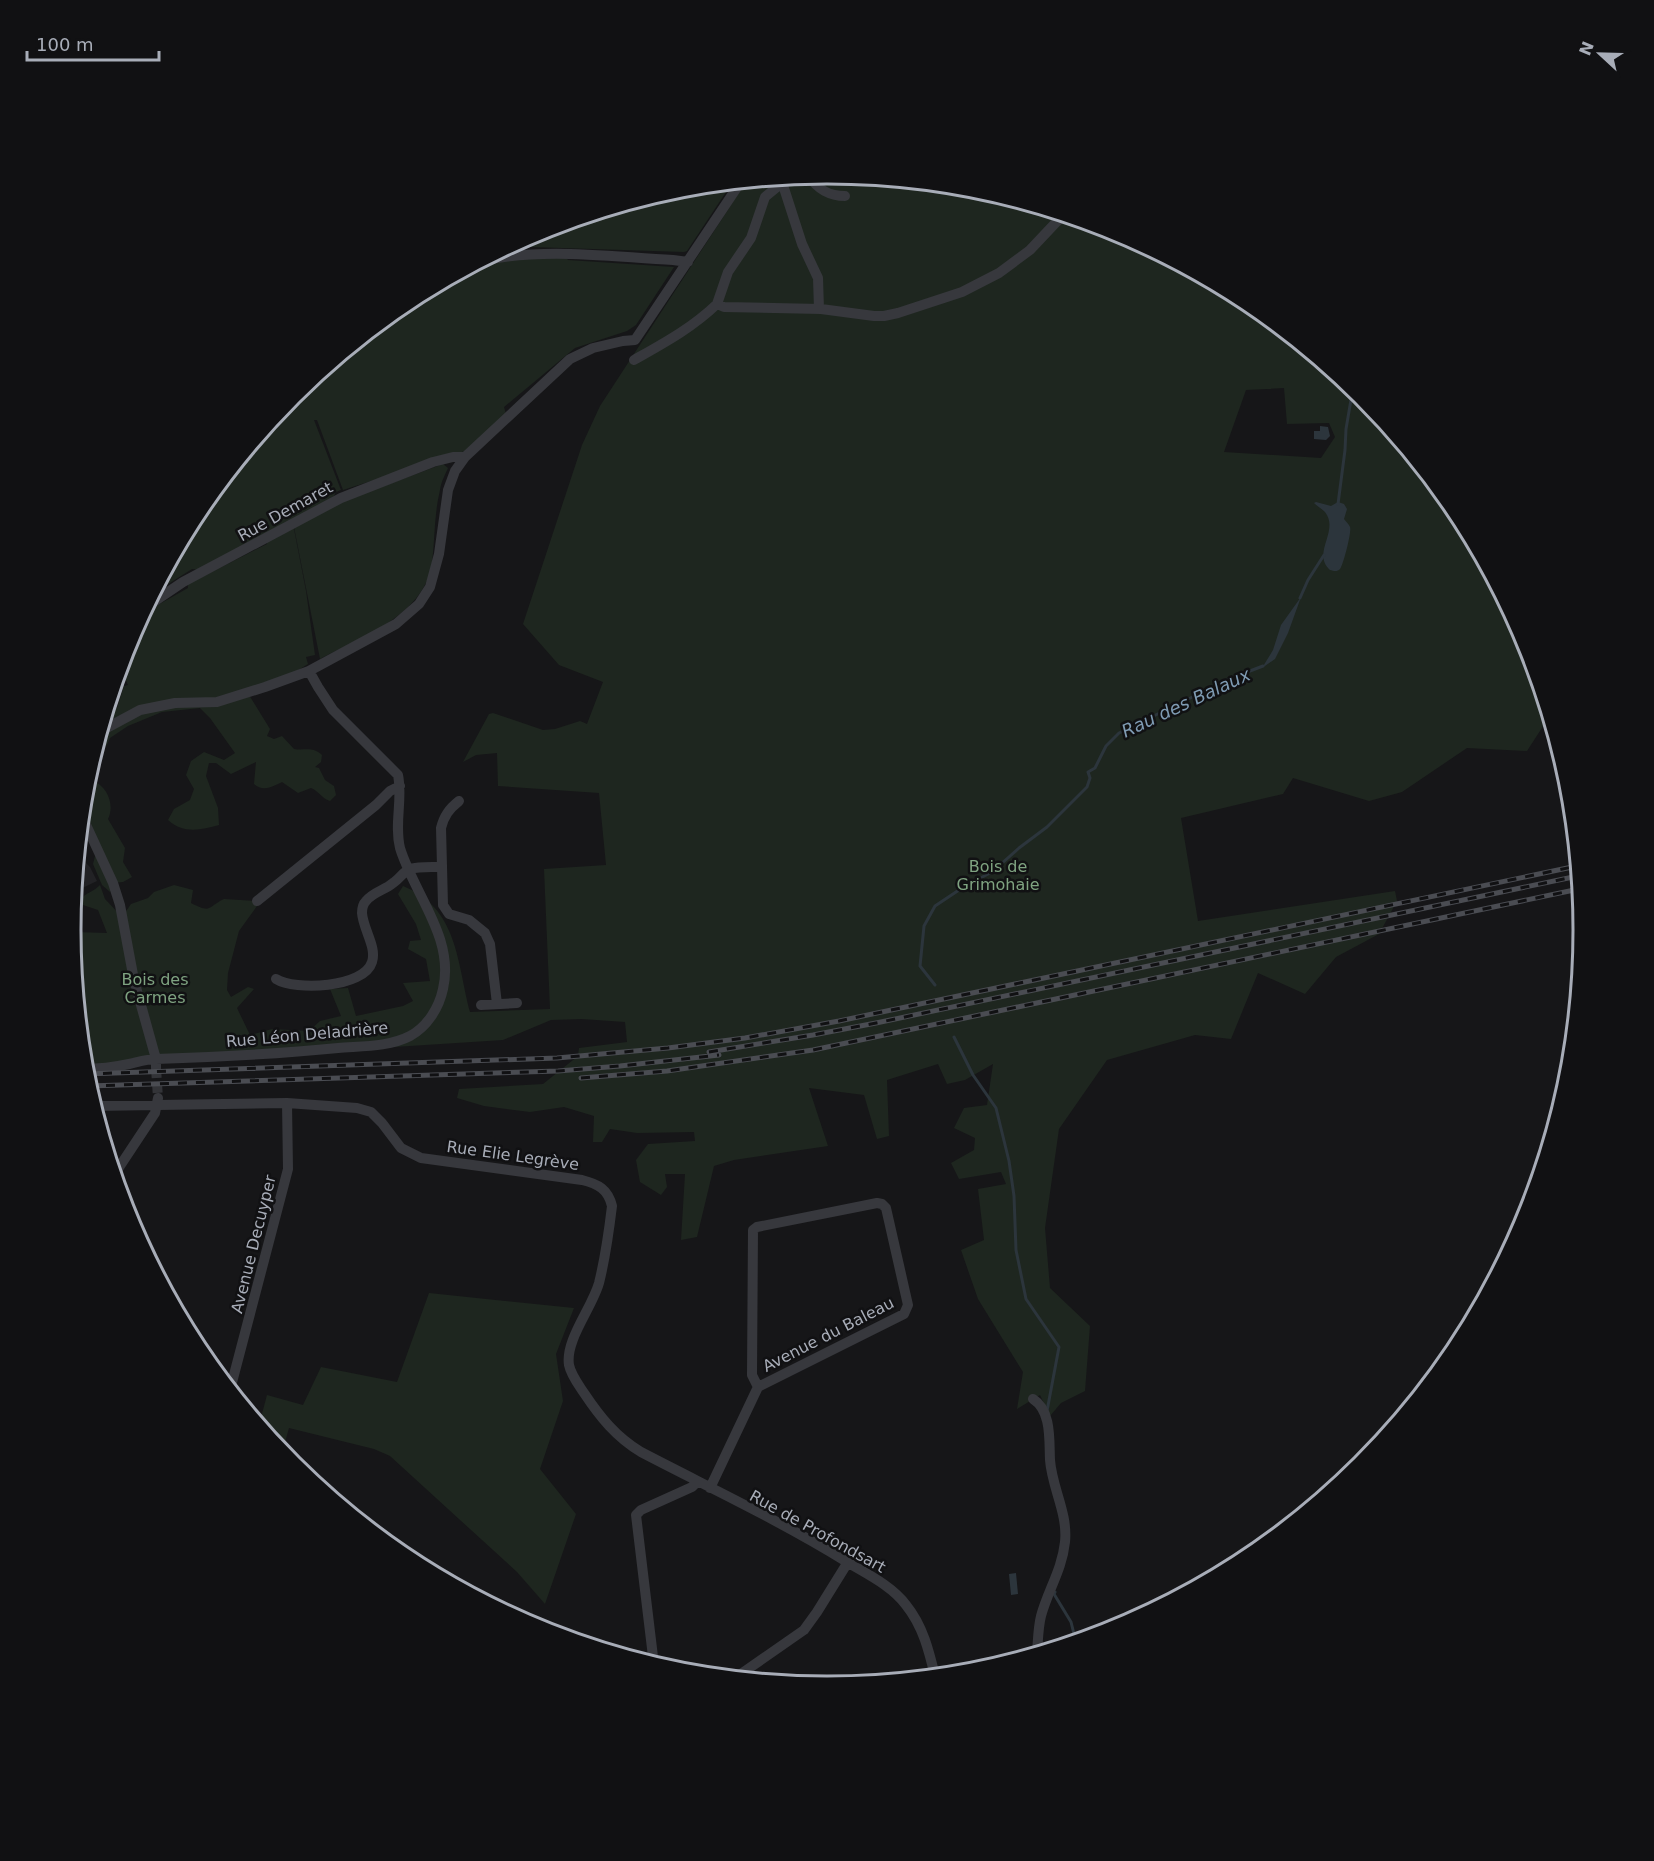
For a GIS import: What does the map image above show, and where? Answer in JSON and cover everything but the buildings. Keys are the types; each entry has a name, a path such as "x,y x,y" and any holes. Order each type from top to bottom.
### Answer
{"street":[{"path":"817,184 834,195 845,196"},
{"path":"634,360 679,335 717,304 728,272 748,244 765,197 778,186"},
{"path":"786,186 799,235 818,278 819,309"},
{"path":"109,726 140,710 174,703 217,702 244,695 309,671 396,624 413,610 430,587 436,570 448,490 457,468 570,359 593,348 635,340 735,190"},
{"path":"717,304 730,308 819,309 884,316 962,292 999,273 1030,250 1057,221"},
{"path":"506,257 552,254 688,262"},
{"path":"447,458 457,468"},
{"name":"Rue Demaret","path":"160,596 183,582 341,498 407,470 447,458 465,458"},
{"path":"257,901 376,805 390,791 400,786 396,771 327,702 309,671"},
{"name":"Rue Léon Deladrière","path":"94,1068 384,1044 410,1036 421,1028 432,1016 440,1002 444,988 444,953 400,845 400,786"},
{"path":"459,801 443,818 441,828 442,904 449,914 469,920 485,933 490,944 497,1004"},
{"path":"88,828 113,883 120,905 134,980 156,1064"},
{"path":"276,979 289,985 307,987 343,982 363,974 371,965 373,957 362,916 363,906 368,898 392,884 408,869 442,867"},
{"path":"481,1005 517,1003"},
{"path":"120,1166 155,1113 158,1101"},
{"name":"Rue Elie Legrève","path":"102,1105 158,1101 170,1105 287,1103 357,1108 370,1112 381,1122 400,1148 421,1158 582,1179 605,1189 612,1206 609,1228 596,1292 570,1350 569,1364 572,1375 599,1414 626,1443 737,1502"},
{"name":"Avenue Decuyper","path":"232,1381 288,1169 287,1103"},
{"name":"Avenue du Baleau","path":"710,1488 758,1387 904,1314 908,1305 886,1208 882,1204 877,1203 753,1230 752,1375 758,1387"},
{"path":"1034,1400 1039,1403 1049,1429 1051,1469 1065,1518 1066,1536 1058,1575 1042,1614 1038,1646"},
{"path":"653,1655 636,1515 637,1512 692,1487 697,1482"},
{"name":"Rue de Profondsart","path":"737,1502 792,1530 891,1591 905,1603 923,1633 933,1669"},
{"path":"744,1671 804,1630 848,1563"}],"shaded area":[{"path":"1320,426 1328,427 1330,436 1326,440 1314,439 1314,431 1320,431"},
{"path":"1338,502 1344,504 1347,509 1344,519 1350,527 1350,535 1343,562 1338,571 1330,570 1325,563 1323,556 1329,519 1325,512 1314,503 1331,506"},
{"path":"1301,597 1288,633 1275,659 1262,668 1273,650 1281,625"},
{"path":"85,862 90,867 97,881 83,888"},
{"path":"1016,1573 1018,1594 1011,1595 1009,1574"}],"green space":[{"name":"Bois de Grimohaie","path":"827,184 876,186 973,199 1020,210 1112,241 1200,284 1241,310 1319,370 1355,403 1419,476 1473,558 1516,645 1544,725 1527,751 1467,748 1402,792 1369,801 1293,778 1283,794 1181,818 1198,921 1395,891 1397,901 1379,934 1336,957 1305,994 1258,973 1231,1039 1195,1035 1107,1060 1059,1129 1045,1228 1050,1288 1090,1326 1085,1391 1061,1403 1050,1416 1040,1395 1017,1409 1023,1372 978,1299 961,1250 984,1240 978,1189 1006,1184 1001,1172 959,1179 951,1163 974,1150 975,1138 954,1128 964,1108 987,1105 993,1064 965,1080 947,1084 938,1064 887,1080 889,1136 877,1139 864,1095 809,1088 828,1146 734,1160 714,1166 697,1237 681,1240 685,1174 665,1174 667,1187 661,1195 640,1182 636,1160 648,1144 695,1141 694,1132 637,1133 610,1129 602,1142 593,1142 594,1116 564,1107 530,1112 484,1106 457,1098 459,1089 543,1084 578,1056 579,1048 627,1042 625,1022 582,1019 551,1020 503,1040 93,1066 87,1028 81,932 107,933 98,910 83,905 82,914 82,898 100,885 105,899 122,917 131,904 174,885 193,890 191,903 206,909 224,899 257,901 257,906 239,931 228,973 227,990 231,997 248,987 254,989 237,1008 250,1035 272,1029 309,1031 320,1021 341,1016 330,989 348,988 356,1016 403,1006 413,1001 403,983 430,981 426,959 408,949 410,941 421,940 416,924 398,894 403,886 421,896 435,908 445,922 458,956 470,1012 550,1009 544,869 606,865 599,793 498,786 497,753 476,755 463,762 489,714 493,713 543,730 555,729 580,721 587,724 603,682 559,665 523,624 582,445 600,406 741,190","holes":["1284,388 1287,424 1329,423 1335,437 1321,458 1224,452 1246,390"]},
{"path":"726,192 687,251 684,252 527,248 587,224 634,210"},
{"path":"512,254 565,256 568,260 674,267 636,325 627,331 575,348 504,407 506,414 465,451 343,490 317,420 314,420 341,490 293,524 315,655 306,657 308,664 300,669 249,695 270,729 267,736 274,739 282,736 294,749 312,750 322,755 321,762 315,767 319,768 325,780 334,786 336,795 330,801 311,788 298,793 282,782 268,788 257,786 254,784 256,762 231,774 216,763 209,763 206,776 218,808 219,825 192,830 180,827 168,820 174,809 190,800 194,789 186,775 191,761 204,752 224,760 235,753 200,708 162,712 128,726 110,738 104,747 124,686 128,685 125,679 156,606 188,588 188,584 267,544 266,539 200,570 192,569 166,585 181,557 235,476 299,403 373,339 454,284"},
{"path":"443,464 448,468 438,499 432,563 427,581 417,597 388,623 320,659 294,527 343,501"},
{"path":"96,782 103,788 110,800 108,819 125,848 123,862 132,877 123,882 113,883 110,892 102,885 93,864 96,852 87,830"},
{"path":"429,1293 574,1308 556,1354 563,1401 540,1469 576,1514 545,1604 517,1572 390,1456 374,1449 289,1428 285,1443 261,1416 267,1395 303,1405 321,1367 397,1382"}],"waterway":[{"name":"Rau des Balaux","path":"1338,504 1351,399"},
{"name":"Rau des Balaux","path":"1300,598 1324,555"},
{"name":"Rau des Balaux","path":"935,985 920,966 924,926 935,906 965,886 992,872 1047,827 1087,787 1090,778 1088,772 1095,768 1106,746 1119,733 1229,679 1263,666"},
{"path":"954,1037 973,1075 996,1108 1009,1161 1014,1196 1016,1250 1026,1299 1059,1347 1047,1411"},
{"path":"1055,1592 1054,1594 1071,1622 1074,1634"}],"tunnel":[{"path":"156,1068 158,1098"}],"railway":[{"path":"95,1074 557,1058 745,1038 839,1021 1570,868"},
{"path":"709,1052 876,1023 1571,878"},
{"path":"581,1078 667,1071 813,1050 1571,891"},
{"path":"97,1086 558,1071 719,1055"}],"park label":[{"name":"Bois des Carmes","path":"155,988"}]}
